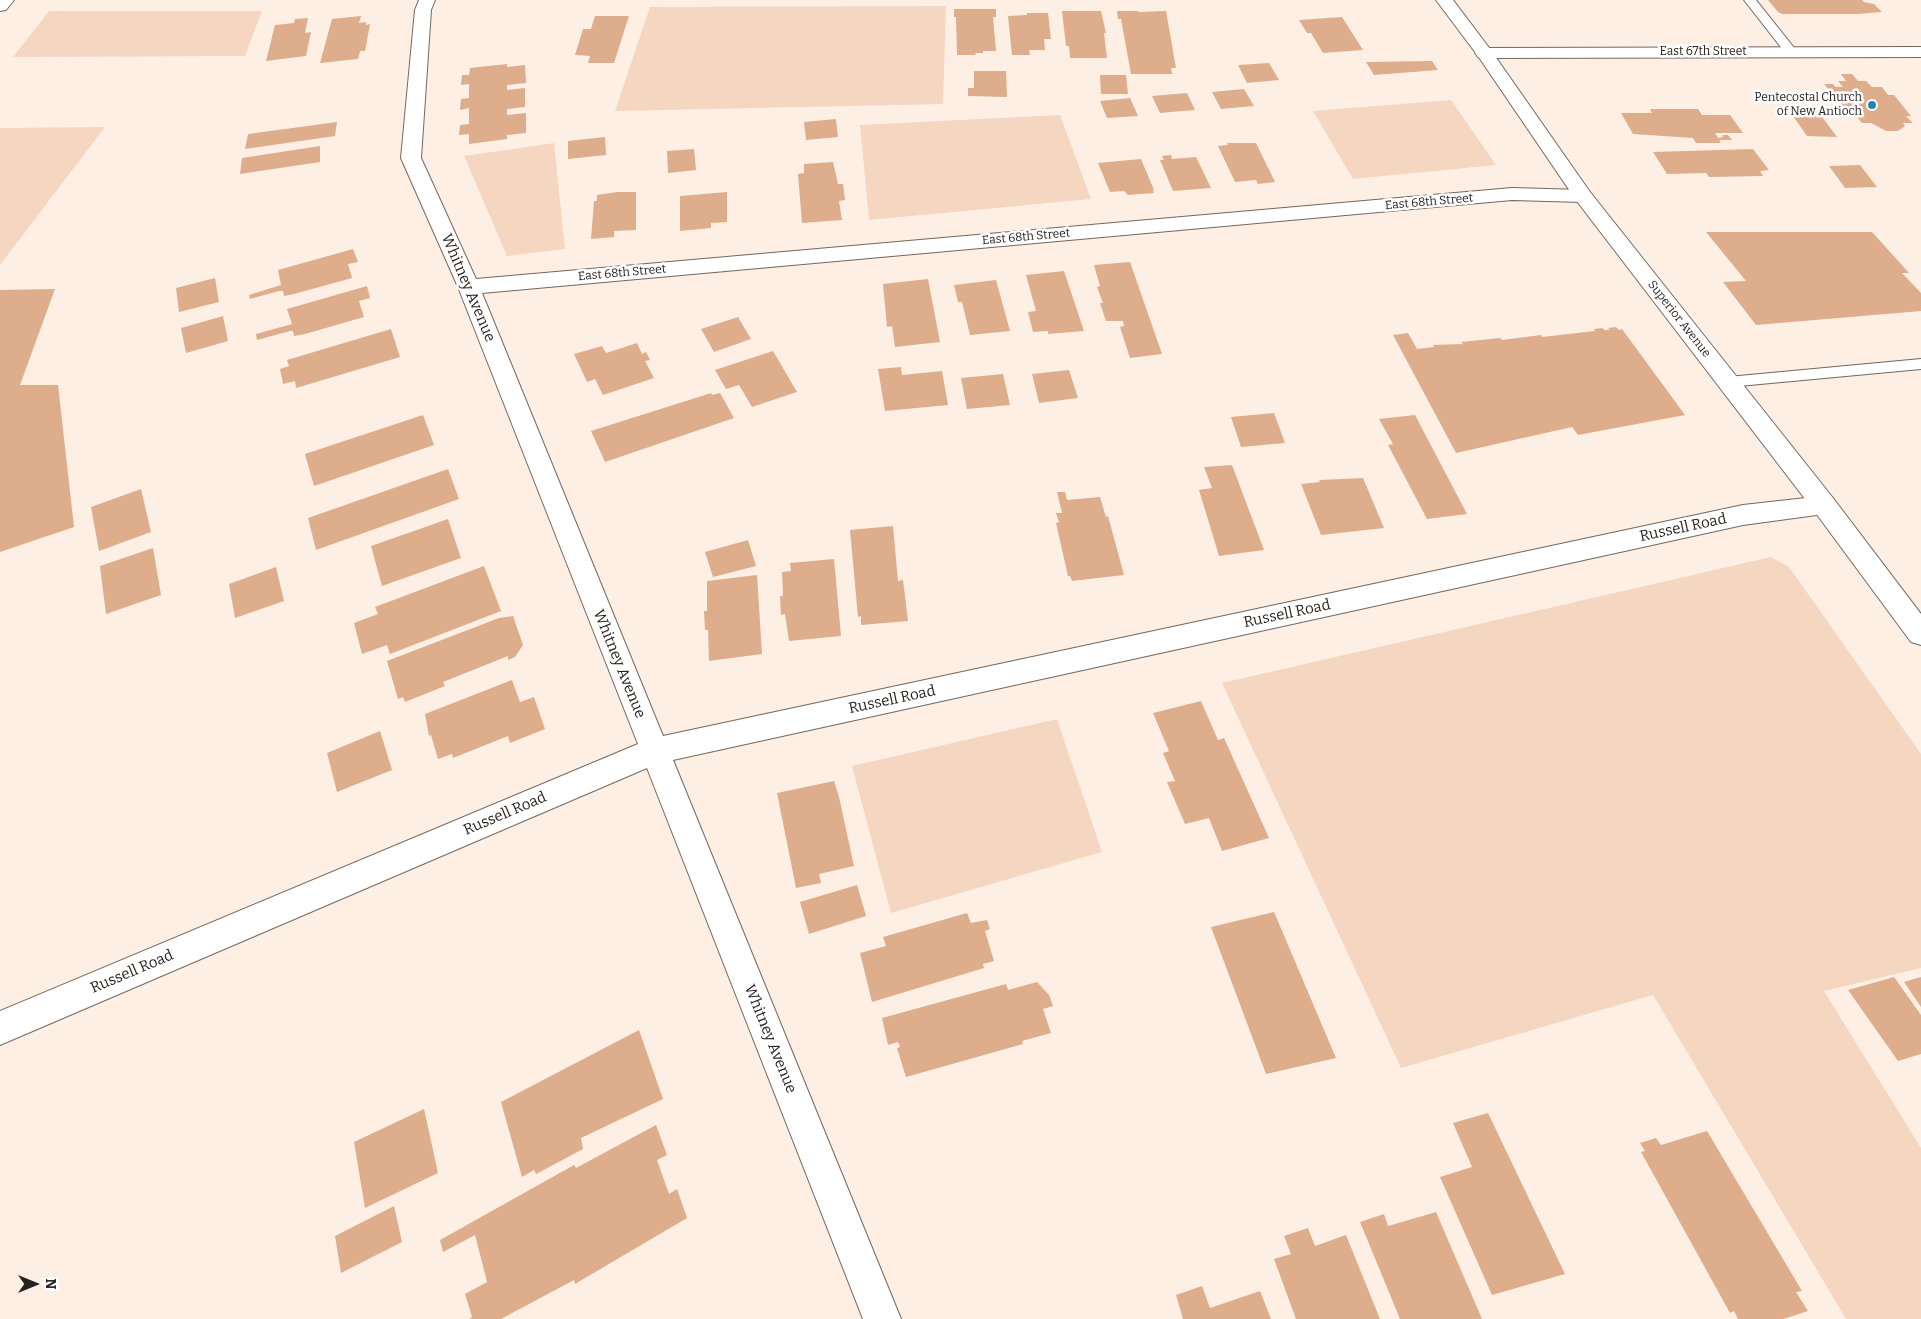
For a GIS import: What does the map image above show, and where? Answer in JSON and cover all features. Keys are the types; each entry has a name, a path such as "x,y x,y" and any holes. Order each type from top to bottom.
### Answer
{"street":[{"path":"0,6 6,0"},
{"name":"Whitney Avenue","path":"427,0 423,10 410,158 469,287 882,1319"},
{"name":"Superior Avenue","path":"1444,0 1484,53 1583,196 1824,505 1921,634"},
{"name":"East 67th Street","path":"1484,53 1920,53"},
{"name":"East 68th Street","path":"469,287 1512,194 1583,196"},
{"name":"Russell Road","path":"0,1028 654,751 1733,517 1824,505"}],"lane":[{"path":"1750,0 1791,52"},
{"path":"1728,382 1921,364"}],"shaded area":[{"path":"946,6 943,104 615,111 650,7"},
{"path":"49,11 262,11 245,56 13,57"},
{"path":"1451,100 1496,165 1353,179 1313,111"},
{"path":"1060,115 1091,199 869,220 860,125"},
{"path":"105,127 0,265 0,128"},
{"path":"554,143 565,249 507,256 464,156"},
{"path":"1771,557 1789,567 1921,754 1921,968 1824,991 1921,1148 1921,1319 1846,1319 1653,995 1401,1068 1222,683"},
{"path":"1057,719 1102,852 891,913 852,766"}],"building":[{"path":"1768,0 1862,0 1874,4 1882,12 1782,14"},
{"path":"954,9 996,9 996,17 993,17 996,51 983,51 983,53 975,53 976,55 957,55"},
{"path":"1062,11 1101,11 1106,33 1104,33 1107,58 1070,58 1069,46 1066,46"},
{"path":"1117,11 1166,11 1176,68 1171,68 1172,74 1131,74 1121,19 1118,19"},
{"path":"1027,13 1048,13 1051,39 1044,39 1045,50 1029,50 1030,55 1012,55 1008,16 1027,15"},
{"path":"361,16 359,23 366,22 366,25 370,24 365,51 360,51 358,59 320,63 332,19"},
{"path":"595,16 629,16 614,63 588,63 590,56 575,55 583,29 591,29"},
{"path":"1342,17 1363,50 1323,53 1311,33 1307,33 1299,20"},
{"path":"308,18 305,33 311,32 306,56 266,61 275,25 294,23 295,19"},
{"path":"1432,61 1438,70 1374,75 1366,62"},
{"path":"1269,63 1279,80 1247,83 1238,65"},
{"path":"507,64 507,67 525,65 526,83 507,85 507,90 525,88 525,107 507,109 507,115 526,113 526,133 507,135 507,139 469,144 469,134 459,135 460,125 469,124 469,108 460,110 461,99 469,98 469,84 461,85 462,75 469,75 470,68"},
{"path":"974,71 1006,71 1007,97 968,96 968,88 974,88"},
{"name":"Pentecostal Church of New Antioch","path":"1841,74 1852,74 1858,81 1866,81 1872,87 1882,87 1888,95 1894,95 1911,116 1906,116 1913,123 1903,123 1905,126 1898,131 1886,131 1871,123 1862,123 1856,116 1851,116 1824,84 1843,87 1838,81 1846,81"},
{"path":"1100,75 1126,75 1128,94 1101,94"},
{"path":"1244,89 1254,106 1221,109 1212,92"},
{"path":"1187,93 1195,110 1160,113 1152,96"},
{"path":"1130,98 1138,116 1107,118 1100,101"},
{"path":"1786,106 1814,106 1837,137 1807,136"},
{"path":"1650,109 1698,109 1702,115 1730,115 1743,133 1715,133 1718,138 1723,137 1722,135 1728,135 1732,140 1719,140 1721,143 1696,143 1693,138 1633,134 1621,113 1652,113"},
{"path":"836,119 838,137 806,140 804,122"},
{"path":"337,122 335,136 245,149 248,134"},
{"path":"605,137 606,155 568,159 568,141"},
{"path":"1227,143 1256,143 1275,182 1258,184 1256,180 1235,182 1218,146 1228,145"},
{"path":"320,146 320,162 240,174 242,158"},
{"path":"694,149 696,170 668,173 667,151"},
{"path":"1753,149 1769,170 1760,171 1763,176 1709,177 1706,173 1667,174 1653,152"},
{"path":"1171,155 1172,159 1196,157 1211,188 1173,191 1160,160 1164,160 1162,156"},
{"path":"1141,159 1154,193 1128,195 1124,191 1110,192 1098,163"},
{"path":"833,162 838,184 843,184 845,200 839,201 842,220 802,223 798,174 804,173 804,164"},
{"path":"1860,165 1877,187 1845,188 1829,166"},
{"path":"636,192 636,230 614,231 614,237 591,239 594,201 597,201 597,195"},
{"path":"727,192 727,222 711,223 711,228 680,231 680,196"},
{"path":"1706,232 1872,232 1909,273 1902,273 1921,293 1921,311 1756,325 1723,282 1746,281"},
{"path":"353,249 358,262 348,264 352,278 294,294 284,296 283,291 279,291 250,299 249,295 281,285 278,270"},
{"path":"1130,262 1162,354 1130,358 1120,327 1124,326 1123,321 1106,321 1100,303 1103,303 1097,287 1100,286 1094,265"},
{"path":"1064,271 1084,331 1048,334 1048,331 1033,332 1028,312 1036,311 1026,275"},
{"path":"215,278 219,302 179,312 176,288"},
{"path":"928,279 940,342 895,347 892,326 887,327 883,284"},
{"path":"996,280 1010,331 970,335 962,302 958,302 954,285"},
{"path":"367,286 370,298 359,301 364,317 305,334 294,336 293,331 290,331 257,340 256,334 292,324 287,309"},
{"path":"55,289 20,385 58,385 74,527 0,552 0,290"},
{"path":"223,316 228,341 186,353 181,328"},
{"path":"738,317 751,339 714,352 701,329"},
{"path":"1616,327 1619,330 1622,329 1685,415 1578,435 1572,427 1456,453 1393,335 1408,333 1417,349 1434,347 1433,345 1463,344 1461,342 1500,338 1502,340 1541,335 1542,337 1595,331 1594,329 1602,328 1610,330 1608,328"},
{"path":"391,329 400,357 296,388 295,381 283,384 280,369 289,366 287,360"},
{"path":"637,343 642,354 646,352 650,360 645,361 654,378 603,395 595,379 587,382 574,354 602,346 606,353"},
{"path":"773,351 797,392 752,407 739,385 726,389 715,370"},
{"path":"901,367 902,375 942,371 948,405 885,411 878,369"},
{"path":"1069,370 1078,398 1039,403 1032,374"},
{"path":"1003,374 1010,405 967,409 961,378"},
{"path":"711,393 712,395 720,393 734,418 605,462 591,431"},
{"path":"1274,413 1285,443 1241,447 1231,417"},
{"path":"423,415 434,445 314,486 305,454"},
{"path":"1415,415 1467,514 1427,519 1388,445 1393,444 1379,419"},
{"path":"1232,465 1264,550 1219,556 1199,490 1212,488 1204,467"},
{"path":"448,469 459,499 316,550 308,518"},
{"path":"1363,478 1384,528 1321,535 1301,484 1320,482 1319,480"},
{"path":"141,489 151,532 99,551 91,507"},
{"path":"1057,492 1065,492 1067,500 1100,497 1106,517 1108,516 1124,575 1072,581 1070,576 1068,576 1056,523 1059,522 1056,513 1062,513"},
{"path":"448,519 461,558 382,586 371,546"},
{"path":"893,526 898,581 903,580 908,621 861,625 861,616 858,617 850,530"},
{"path":"748,540 756,566 713,577 705,552"},
{"path":"153,548 161,595 106,614 100,566"},
{"path":"834,559 841,636 789,641 785,614 781,615 780,596 783,596 782,572 791,571 790,563"},
{"path":"484,566 501,611 390,654 387,645 362,654 354,623 378,614 375,607"},
{"path":"276,567 284,601 235,618 229,584"},
{"path":"757,575 762,654 709,661 708,630 705,630 704,611 707,611 707,581"},
{"path":"513,616 523,645 515,657 508,660 508,656 443,682 445,686 405,702 403,697 398,699 387,661 499,618"},
{"path":"512,680 520,702 534,697 545,729 510,743 508,736 453,758 452,754 438,759 431,735 429,736 425,714"},
{"path":"1201,701 1218,740 1224,738 1269,838 1222,851 1209,818 1185,824 1167,782 1175,781 1163,753 1169,751 1153,713"},
{"path":"380,731 392,770 337,792 327,753"},
{"path":"834,781 854,866 819,874 821,883 796,888 777,793"},
{"path":"857,885 866,916 809,934 800,902"},
{"path":"1274,912 1336,1058 1266,1074 1211,927"},
{"path":"967,913 971,923 987,920 990,929 985,931 994,961 983,964 984,968 872,1002 860,953 886,946 883,937"},
{"path":"1894,977 1921,1015 1921,1054 1898,1061 1848,990"},
{"path":"1921,977 1921,1007 1904,982"},
{"path":"1037,982 1049,995 1053,1006 1043,1009 1051,1033 1022,1041 1023,1044 906,1077 897,1048 900,1047 898,1042 888,1045 882,1018 1006,984 1008,990"},
{"path":"639,1030 663,1099 581,1138 583,1149 536,1174 534,1170 522,1177 501,1102"},
{"path":"424,1109 438,1173 365,1208 354,1142"},
{"path":"1488,1113 1565,1274 1492,1295 1440,1177 1472,1167 1453,1123"},
{"path":"656,1125 667,1155 657,1160 669,1194 677,1189 687,1218 575,1284 574,1280 501,1319 469,1319 472,1317 465,1294 487,1282 475,1235 443,1252 440,1240 574,1165 576,1168"},
{"path":"1707,1131 1802,1291 1796,1292 1808,1311 1783,1319 1738,1319 1734,1311 1730,1313 1641,1152 1645,1151 1640,1143 1656,1138 1661,1145"},
{"path":"394,1206 402,1242 341,1273 335,1236"},
{"path":"1436,1212 1482,1319 1400,1319 1360,1222 1384,1214 1388,1226"},
{"path":"1308,1228 1315,1246 1346,1235 1380,1319 1296,1319 1274,1259 1291,1254 1284,1236"},
{"path":"1202,1286 1210,1308 1260,1291 1271,1319 1183,1319 1176,1295"}],"place":[{"name":"Pentecostal Church of New Antioch","path":"1872,105"}]}
